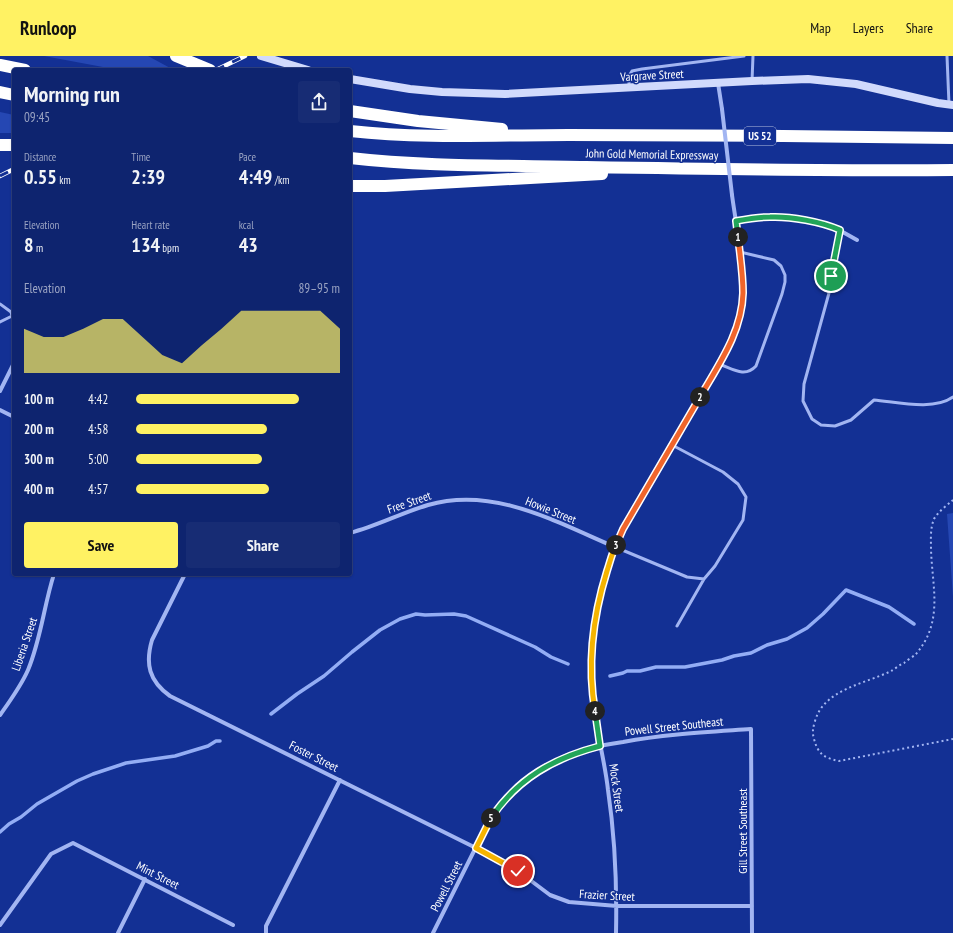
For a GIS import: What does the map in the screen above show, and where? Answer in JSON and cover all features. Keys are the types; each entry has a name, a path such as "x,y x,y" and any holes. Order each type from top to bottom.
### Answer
{"highway":[{"path":"176,56 205,68"},
{"path":"0,65 15,68"},
{"path":"0,92 12,95"},
{"path":"352,111 418,121 567,135"},
{"name":"John Gold Memorial Expressway","path":"352,131 434,136 567,135 953,138"},
{"path":"0,145 12,145"},
{"name":"John Gold Memorial Expressway","path":"352,158 442,164 701,169 953,170"},
{"path":"352,186 399,185 701,169"}],"street":[{"path":"261,56 301,68"},
{"name":"Vargrave Street","path":"352,79 410,89 474,94 532,94 808,79 856,84 919,99 951,104"},
{"name":"Mock Street","path":"616,933 613,836 608,790 594,707 591,679 592,642 596,613 615,547 623,529 719,364 733,338 739,322 743,293 740,252 718,83"},
{"path":"736,221 780,217 821,223 840,230 857,240"},
{"path":"0,391 12,367"},
{"path":"0,410 12,416"},
{"name":"Howie Street","path":"477,500 493,501 529,511 615,547"},
{"name":"Free Street","path":"352,532 368,528 428,505 448,501 477,500"},
{"name":"Liberia Street","path":"0,715 13,697 27,671 43,620 54,576"},
{"name":"Foster Street","path":"184,576 152,640 148,660 152,674 158,686 170,696 476,848"},
{"name":"Powell Street Southeast","path":"600,746 682,733 751,729"},
{"name":"Gill Street Southeast","path":"751,729 752,933"},
{"name":"Powell Street","path":"433,933 490,819 499,806 527,779 561,758 600,746"},
{"path":"266,933 266,926 340,780"},
{"name":"Mint Street","path":"0,925 51,854 74,843 233,925"},
{"name":"Frazier Street","path":"476,848 518,871 550,895 569,902 616,906 752,906"},
{"path":"118,933 146,879"}],"lane":[{"path":"629,88 632,71 642,68 744,56"},
{"path":"752,81 753,56"},
{"path":"947,56 951,104"},
{"path":"840,230 829,293 804,384 803,401 812,419 821,425 835,426 851,420 874,400 929,405 949,400 953,397"},
{"path":"719,364 743,372 752,370 756,366 785,282 785,275 781,266 774,260 740,252"},
{"path":"0,304 11,312 12,314"},
{"path":"0,322 12,317"},
{"path":"672,445 723,472 738,484 746,497 743,520 715,566 704,578 677,626"},
{"path":"615,547 687,577 704,578"}],"path":[{"path":"953,500 934,518 930,534 931,560 935,587 935,608 929,634 915,654 892,671 842,691 826,702 816,716 812,733 816,748 826,758 839,761 853,760 953,739"}],"shaded area":[{"path":"44,56 148,56 170,68 108,68"},
{"path":"0,112 12,115 12,133 0,133"},
{"path":"953,513 953,597 947,514"}],"waterway":[{"path":"610,676 627,671 640,671 656,667 685,667 751,653 767,645 787,639 807,628 846,590 889,607 914,624"},
{"path":"271,714 324,676 380,630 400,619 416,614 454,614 466,616 535,647 551,657 568,664"},
{"path":"0,832 37,804 77,781 93,774 126,763 175,756 208,746 216,741 220,741"}],"railway":[{"path":"220,68 245,56"},
{"path":"0,176 12,170"}],"route":[{"path":"518,871 476,848 490,819 499,806 527,779 561,758 600,746 594,707 591,663 596,613 604,581 615,547 623,529 731,344 739,322 743,293 736,221 772,216 812,221 832,226 840,230 831,276"}]}
